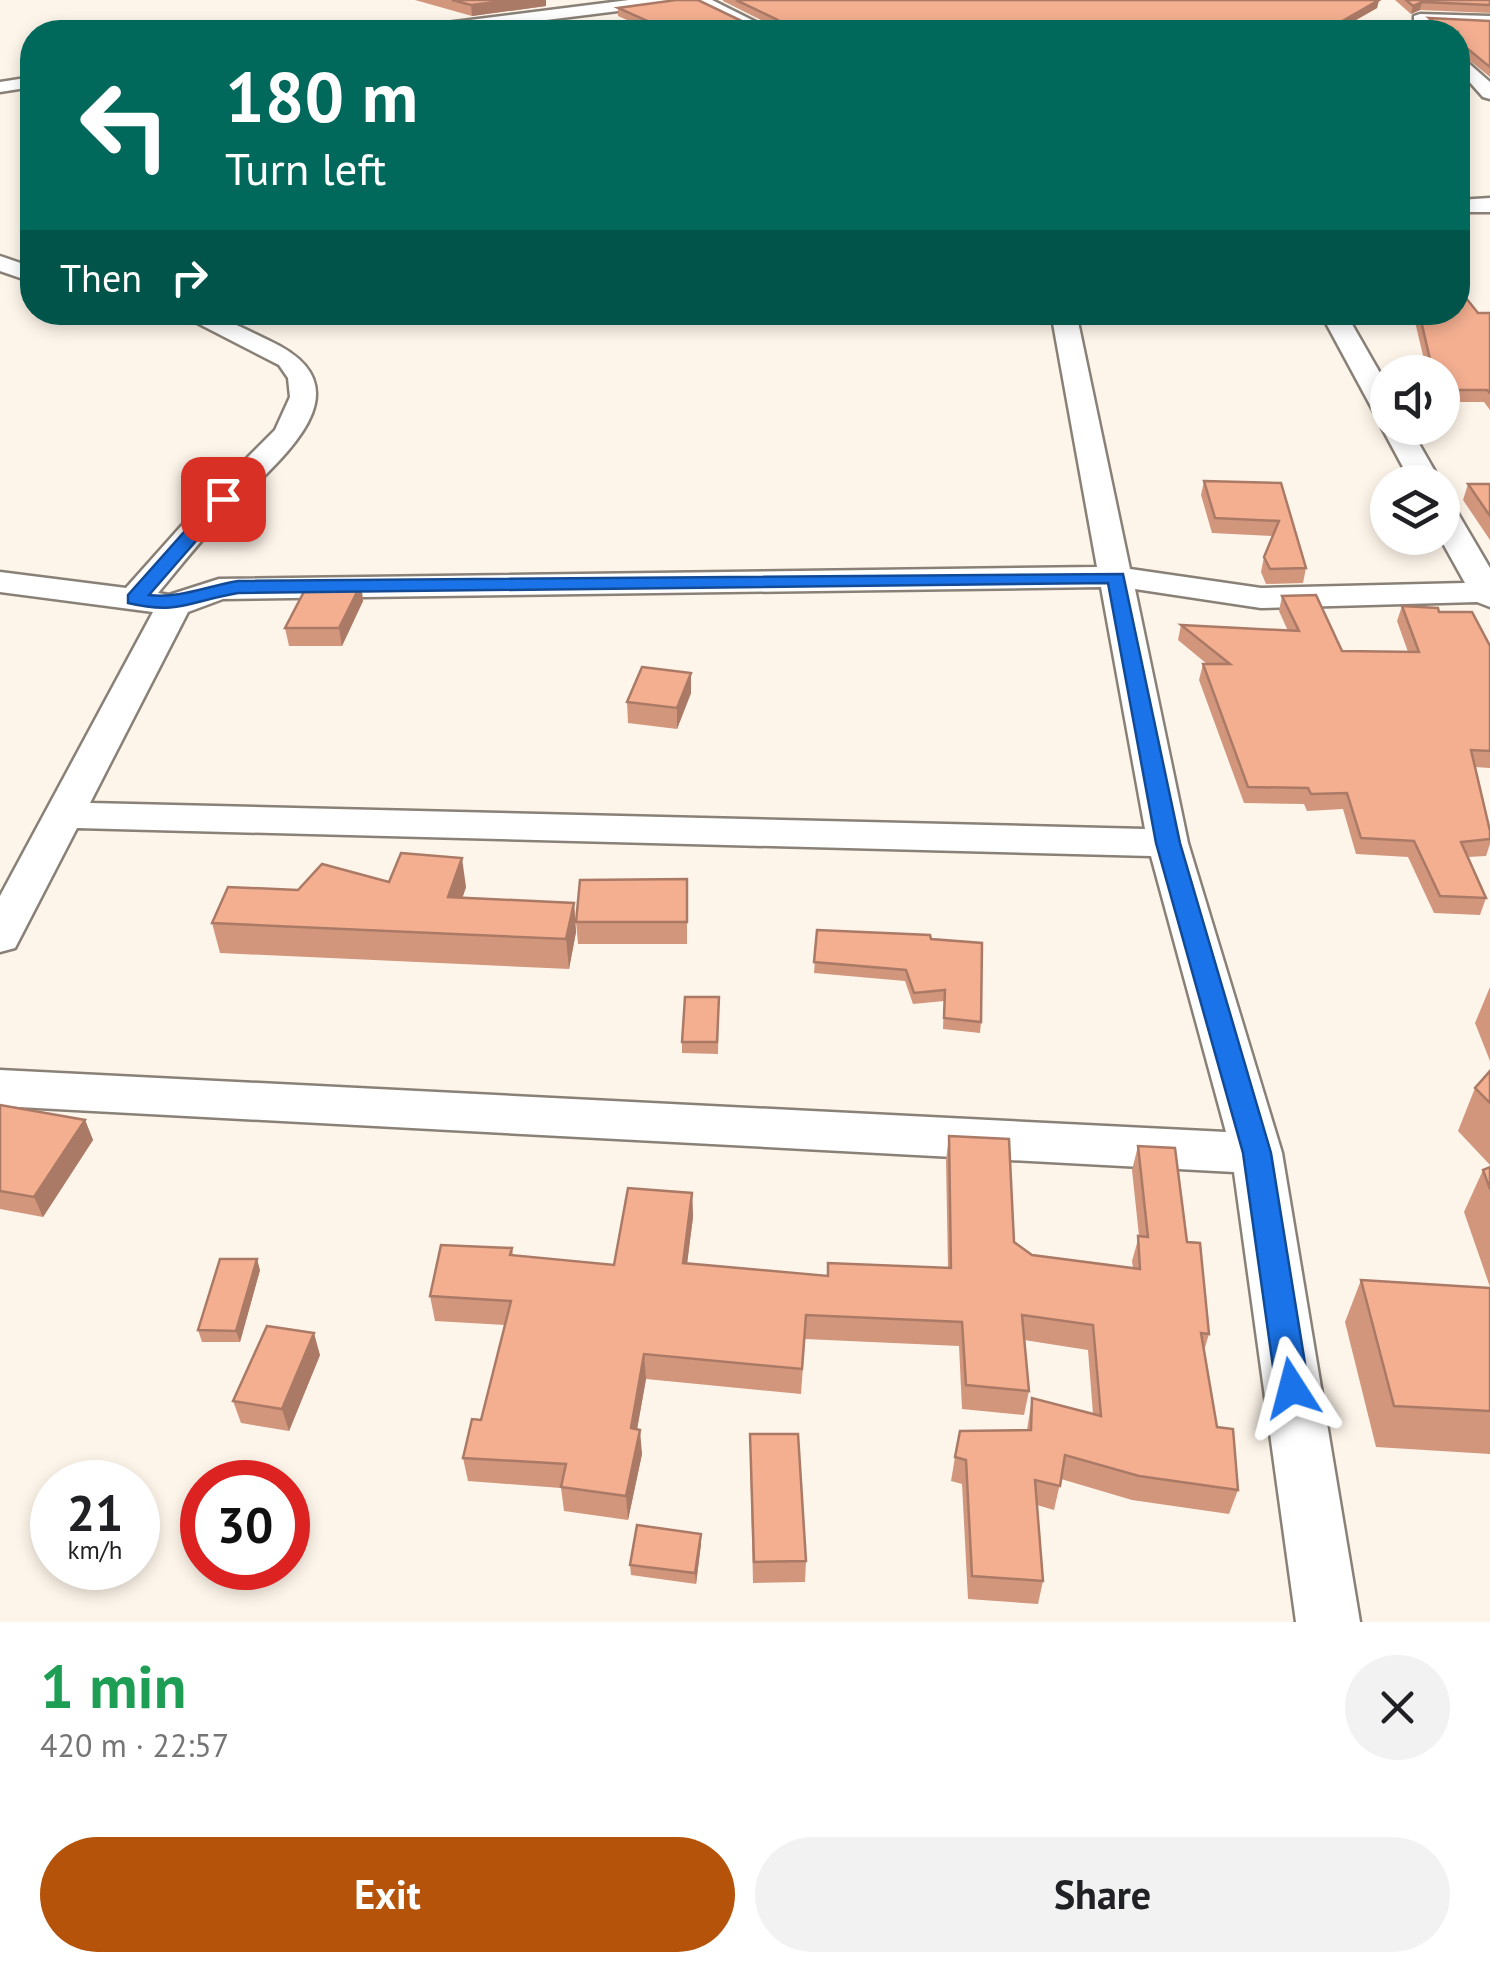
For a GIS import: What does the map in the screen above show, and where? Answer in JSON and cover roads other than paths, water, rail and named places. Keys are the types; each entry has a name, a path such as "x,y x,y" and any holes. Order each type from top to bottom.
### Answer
{"street":[{"path":"507,20 666,0"},
{"path":"699,0 741,20"},
{"path":"721,11 748,4"},
{"path":"546,15 556,20"},
{"path":"1470,72 1490,93"},
{"path":"135,599 223,499 288,434 306,388 301,371 288,358 216,325"},
{"path":"1066,325 1168,843 1257,1153 1328,1622"},
{"path":"1339,325 1370,380"},
{"path":"0,582 174,604 203,593 238,587 1117,578 1260,598 1489,594 1460,543"},
{"path":"0,936 174,604"},
{"path":"64,814 1168,843"},
{"path":"0,1088 1257,1153"}]}
